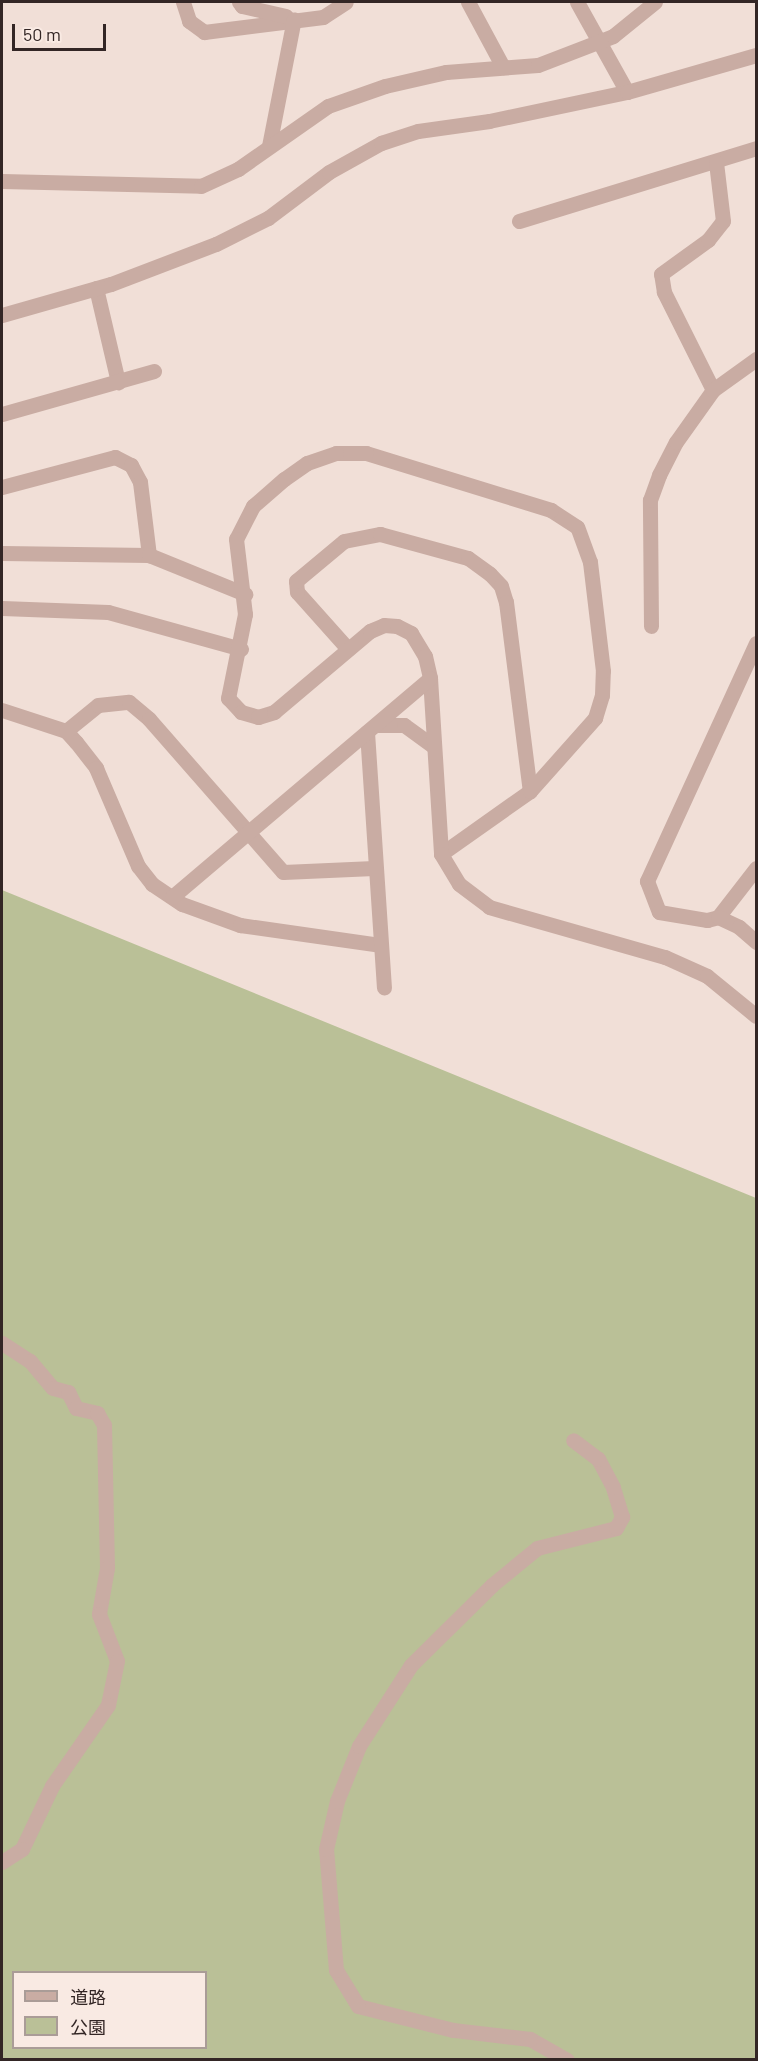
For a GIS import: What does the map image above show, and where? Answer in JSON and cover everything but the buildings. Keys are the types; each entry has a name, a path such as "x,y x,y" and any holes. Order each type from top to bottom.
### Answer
{"street":[{"path":"183,2 189,21 204,32 323,17 346,2"},
{"path":"239,2 242,6 294,19"},
{"path":"468,2 503,67"},
{"path":"577,2 627,92"},
{"path":"2,181 201,186 238,169 328,106 385,86 446,72 538,65 631,26 655,2"},
{"path":"269,146 294,19"},
{"path":"2,315 96,288 216,244 268,218 329,172 381,143 418,131 489,121 627,92 756,55"},
{"path":"519,221 756,148"},
{"path":"713,390 664,292 661,274 708,240 723,221 716,162"},
{"path":"96,288 117,382"},
{"path":"651,626 650,500 676,442 713,390 756,358"},
{"path":"2,414 154,371"},
{"path":"441,854 530,791 595,718 602,695 590,562 577,527 551,510 366,453 336,453 307,463 253,506 236,539 245,594 241,649 228,698 241,712 258,717 274,712 370,631 384,625 398,626 420,642 430,678 441,854 459,884 489,907 665,957 707,976 756,1016"},
{"path":"2,487 115,457 131,465 140,482 149,555"},
{"path":"348,649 297,592 296,581 344,541 380,534 468,558 490,574 501,586 506,602 530,791"},
{"path":"2,553 149,555 245,594"},
{"path":"2,608 108,612 241,649"},
{"path":"756,643 647,881 659,912 707,921 718,917 756,868"},
{"path":"171,897 248,829 430,678"},
{"path":"66,730 98,705 129,702 149,719 248,829 283,872 374,868"},
{"path":"2,710 66,730 96,768 134,858 152,884 171,897 240,925 380,945"},
{"path":"372,728 405,725 433,746"},
{"path":"372,728 374,868 384,987"},
{"path":"718,917 739,927 756,942"},
{"path":"2,1342 30,1361 53,1388 68,1392 76,1408 97,1413 104,1425 106,1568 99,1614 117,1660 108,1706 52,1786 22,1849 2,1862"},
{"path":"567,2060 530,2039 453,2030 358,2006 336,1970 326,1849 337,1801 359,1746 411,1665 492,1585 537,1548 616,1528 622,1517 613,1487 598,1459 573,1440"}],"green space":[{"path":"2,890 756,1198 756,2059 2,2059"}]}
